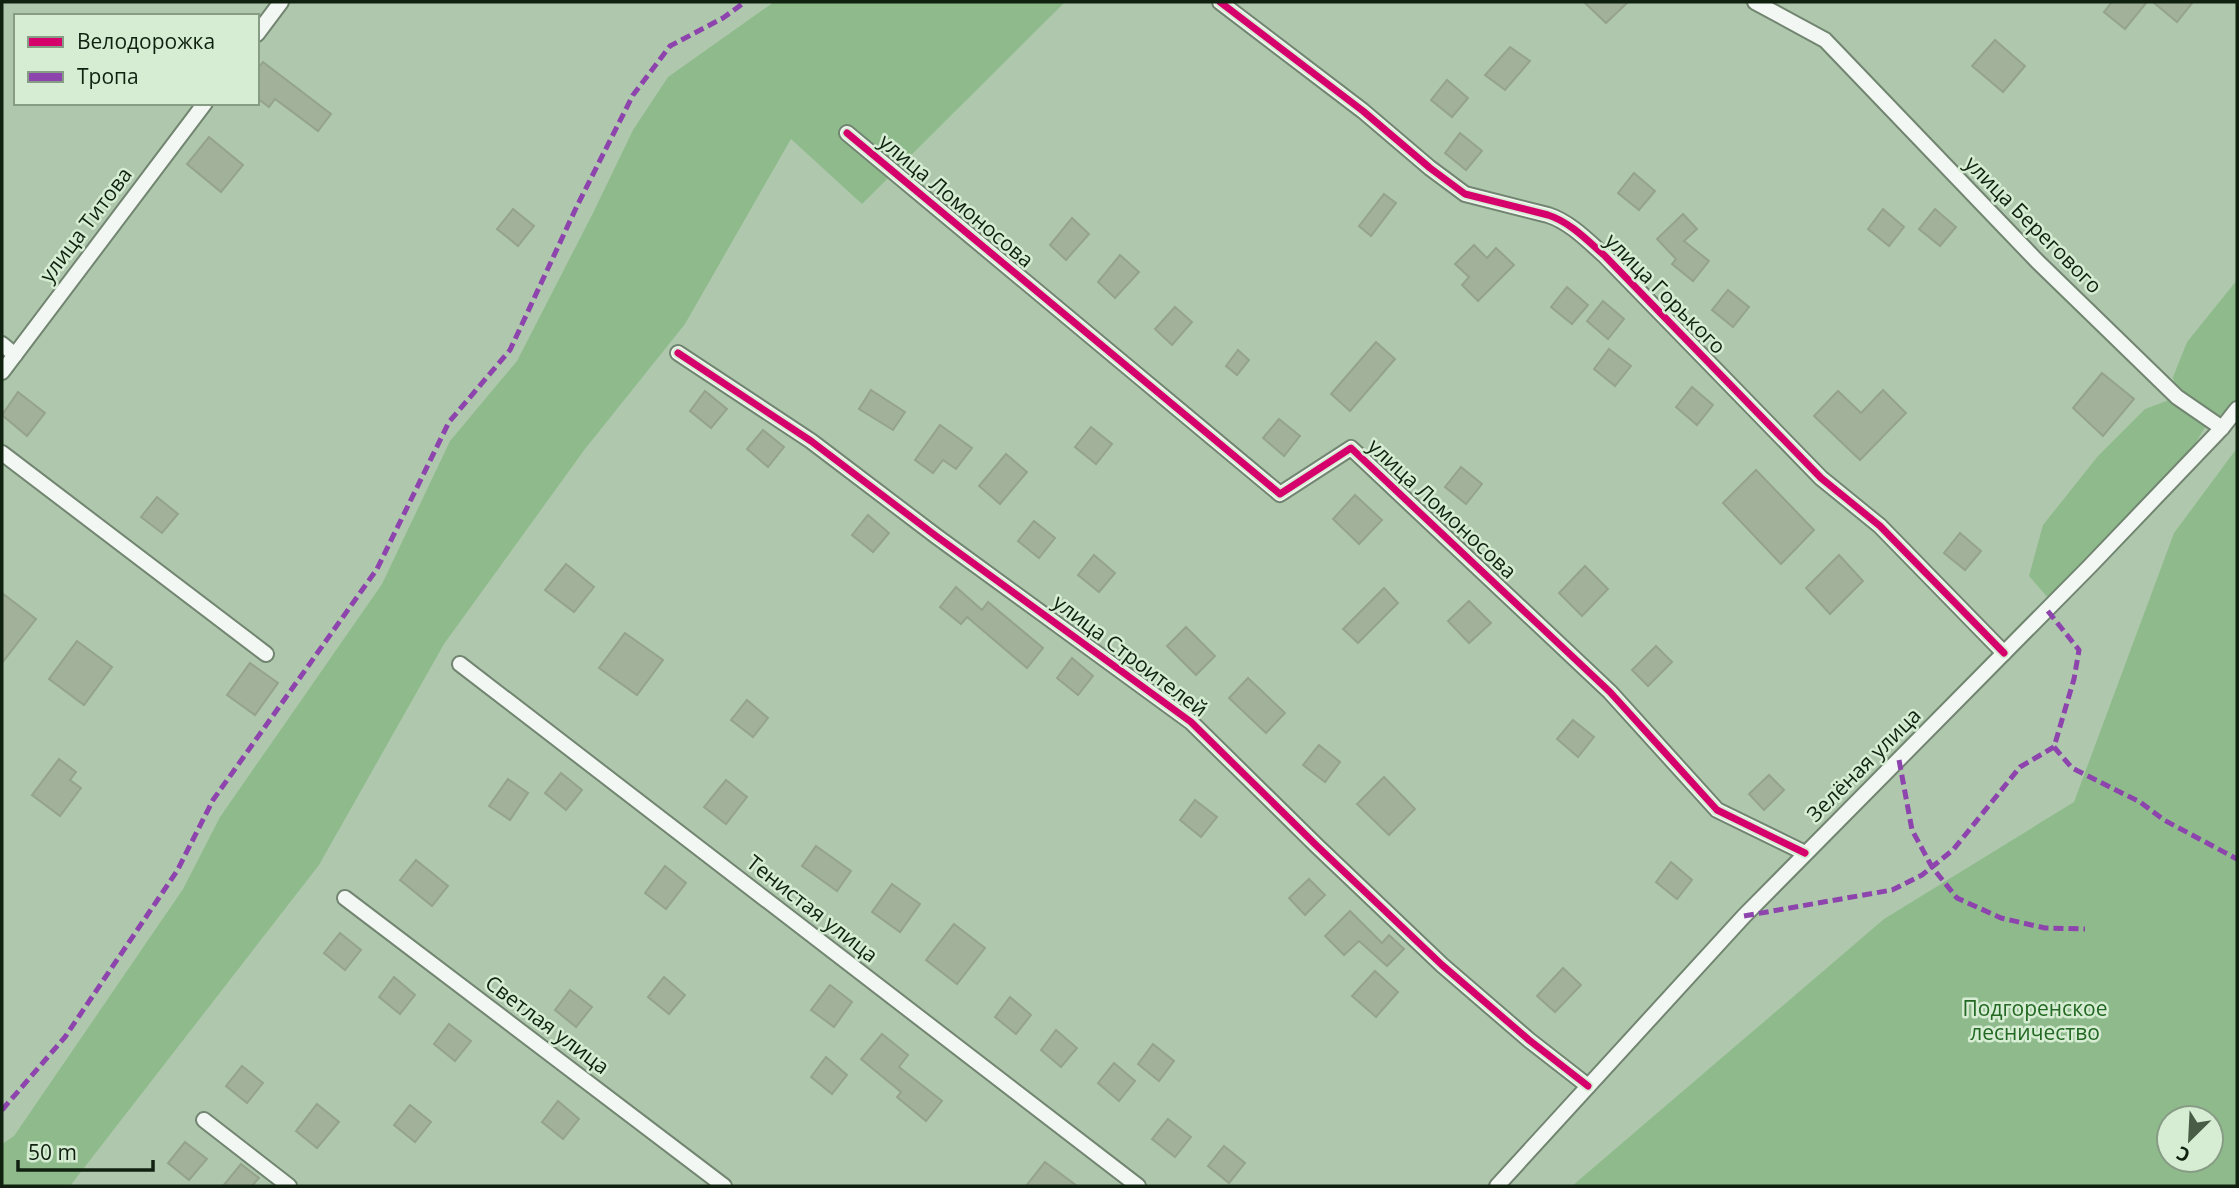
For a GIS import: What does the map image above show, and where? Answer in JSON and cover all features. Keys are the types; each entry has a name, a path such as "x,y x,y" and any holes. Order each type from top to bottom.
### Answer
{"street":[{"path":"259,31 281,2"},
{"name":"улица Горького","path":"1220,2 1465,194 1560,219 1579,234 1605,256 1821,478 1880,526 2004,653"},
{"name":"улица Берегового","path":"1755,2 1825,40 2037,261 2178,397 2222,428"},
{"name":"улица Титова","path":"2,372 203,105"},
{"name":"улица Ломоносова","path":"847,133 1280,494 1351,447 1610,692 1717,810 1805,853"},
{"path":"2,344 15,355"},
{"name":"улица Строителей","path":"678,353 811,441 1191,722 1442,965 1588,1086"},
{"name":"Зелёная улица","path":"1497,1186 1805,853 2004,653 2222,428 2237,409"},
{"path":"2,453 266,654"},
{"name":"Тенистая улица","path":"460,664 1138,1186"},
{"name":"Светлая улица","path":"345,898 724,1186"},
{"path":"204,1120 289,1186"}],"green space":[{"path":"774,2 1065,2 862,204 791,139 685,324 585,449 444,644 319,865 70,1186 2,1186 2,1144 14,1136 183,889 220,817 382,584 450,441 517,361 633,130 668,77"},
{"path":"2237,280 2237,400 2215,420 2209,421 2193,447 2087,564 2050,600 2029,576 2043,525 2098,456 2145,409 2177,397 2173,377 2187,342"},
{"name":"Подгоренское лесничество","path":"2237,448 2237,1186 1572,1186 1884,919 2074,802 2174,533"}],"building":[{"path":"1584,2 1628,2 1606,23"},
{"path":"2112,2 2147,2 2125,29 2104,12"},
{"path":"2153,2 2193,2 2177,22"},
{"path":"1995,40 2025,66 2003,92 1972,66"},
{"path":"1510,47 1530,61 1505,90 1485,75"},
{"path":"263,62 331,114 318,131 275,99 269,107 259,100 259,67"},
{"path":"1447,80 1468,98 1452,117 1431,100"},
{"path":"1460,133 1482,151 1466,170 1445,153"},
{"path":"209,137 243,165 221,192 187,164"},
{"path":"1634,173 1655,191 1639,210 1618,193"},
{"path":"1384,194 1396,203 1371,236 1359,226"},
{"path":"513,209 534,226 518,246 497,229"},
{"path":"1883,209 1904,227 1889,246 1868,229"},
{"path":"1935,209 1956,227 1940,246 1919,229"},
{"path":"1683,214 1697,229 1684,241 1709,261 1693,281 1672,264 1676,259 1657,239"},
{"path":"1072,218 1089,234 1066,260 1050,245"},
{"path":"1474,245 1487,258 1496,248 1514,265 1478,301 1462,285 1469,277 1455,264"},
{"path":"1120,255 1139,272 1115,298 1098,282"},
{"path":"1567,287 1588,305 1572,324 1551,307"},
{"path":"1728,290 1749,307 1733,327 1712,310"},
{"path":"1603,301 1624,319 1608,339 1587,321"},
{"path":"1175,307 1192,322 1172,345 1155,329"},
{"path":"1376,342 1395,359 1350,411 1331,394"},
{"path":"1609,349 1631,366 1615,386 1594,369"},
{"path":"1238,350 1249,360 1237,375 1226,366"},
{"path":"2102,373 2134,399 2103,436 2073,408"},
{"path":"1692,387 1713,405 1697,425 1676,407"},
{"path":"871,390 905,412 893,430 859,409"},
{"path":"1883,390 1906,413 1860,460 1814,416 1838,391 1861,413"},
{"path":"705,391 727,409 711,428 690,411"},
{"path":"18,392 45,413 27,436 2,415"},
{"path":"1279,419 1300,436 1284,456 1263,438"},
{"path":"940,425 972,448 956,469 943,460 933,473 915,460"},
{"path":"1091,427 1112,444 1096,464 1075,447"},
{"path":"763,430 784,447 768,467 747,449"},
{"path":"1006,454 1027,472 1000,504 979,486"},
{"path":"1461,467 1482,484 1466,504 1445,487"},
{"path":"1756,470 1814,530 1781,564 1723,503"},
{"path":"1355,495 1382,520 1359,544 1333,519"},
{"path":"157,497 178,514 162,533 141,517"},
{"path":"868,515 889,533 873,552 852,535"},
{"path":"1034,521 1055,538 1039,558 1018,541"},
{"path":"1960,533 1981,551 1965,570 1944,553"},
{"path":"1094,555 1115,573 1099,592 1078,575"},
{"path":"1839,555 1863,581 1830,614 1806,588"},
{"path":"566,564 594,587 574,612 545,590"},
{"path":"1585,566 1608,589 1582,616 1559,593"},
{"path":"956,587 982,610 988,602 1043,648 1027,668 967,617 961,624 940,607"},
{"path":"1384,588 1398,603 1358,643 1343,629"},
{"path":"2,593 36,619 2,663"},
{"path":"1469,601 1491,623 1469,643 1448,621"},
{"path":"1186,627 1215,656 1196,675 1167,646"},
{"path":"625,633 663,660 637,695 599,668"},
{"path":"77,641 112,667 84,705 49,679"},
{"path":"1656,646 1672,662 1648,686 1632,670"},
{"path":"1072,658 1093,676 1078,695 1057,678"},
{"path":"250,663 278,683 255,715 227,695"},
{"path":"1248,678 1285,713 1266,733 1229,698"},
{"path":"747,700 768,718 753,737 731,720"},
{"path":"1573,720 1594,737 1578,757 1557,739"},
{"path":"1319,745 1340,762 1325,782 1303,765"},
{"path":"59,759 76,772 70,780 81,788 60,816 32,795"},
{"path":"561,773 582,790 566,810 545,793"},
{"path":"1769,775 1784,790 1764,810 1749,794"},
{"path":"1384,777 1415,809 1389,835 1357,804"},
{"path":"508,779 528,793 510,820 489,806"},
{"path":"726,780 747,797 726,824 704,807"},
{"path":"1195,800 1217,817 1201,837 1180,820"},
{"path":"816,846 851,871 837,891 802,866"},
{"path":"416,860 448,886 432,906 400,880"},
{"path":"1671,862 1692,880 1677,899 1656,882"},
{"path":"665,866 686,883 666,909 645,893"},
{"path":"1309,879 1325,895 1305,915 1289,898"},
{"path":"892,884 920,904 900,932 872,912"},
{"path":"1350,911 1382,943 1389,935 1404,949 1387,966 1359,941 1344,955 1325,936"},
{"path":"954,924 985,948 957,984 926,960"},
{"path":"340,933 361,950 345,970 324,953"},
{"path":"1563,968 1581,985 1555,1012 1537,996"},
{"path":"1375,971 1398,992 1376,1017 1352,996"},
{"path":"394,977 415,995 400,1014 379,997"},
{"path":"664,977 685,995 669,1014 648,997"},
{"path":"830,985 852,1002 834,1027 811,1010"},
{"path":"570,990 592,1007 576,1027 555,1010"},
{"path":"1010,997 1031,1015 1016,1034 995,1017"},
{"path":"449,1024 471,1041 455,1061 434,1044"},
{"path":"1056,1030 1077,1048 1061,1067 1041,1050"},
{"path":"882,1034 908,1055 899,1067 942,1101 926,1121 897,1097 901,1092 861,1059"},
{"path":"1153,1044 1174,1061 1159,1081 1138,1064"},
{"path":"826,1057 847,1075 832,1094 811,1077"},
{"path":"1114,1063 1135,1081 1119,1101 1098,1083"},
{"path":"242,1066 263,1083 247,1103 226,1086"},
{"path":"558,1101 579,1119 563,1139 542,1122"},
{"path":"317,1104 339,1122 317,1148 296,1131"},
{"path":"410,1105 431,1122 415,1142 394,1125"},
{"path":"1168,1119 1191,1137 1175,1157 1152,1139"},
{"path":"185,1142 207,1159 189,1180 168,1163"},
{"path":"1224,1146 1245,1163 1229,1183 1208,1166"},
{"path":"1045,1162 1077,1186 1026,1186"},
{"path":"241,1164 259,1178 252,1186 223,1186"}],"marked path":[{"path":"2,1110 65,1037 177,871 213,800 377,569 449,422 510,350 577,206 633,95 670,46 723,18 745,2"},
{"path":"1744,916 1892,890 1922,875 1953,850 2020,767 2054,747 2074,679 2079,650 2047,610"},
{"path":"2054,747 2072,768 2140,802 2164,820 2237,859"},
{"path":"1899,760 1912,830 1932,867 1957,898 2001,918 2045,928 2085,929"}],"cycle path":[{"path":"1220,2 1363,111 1465,194 1548,215 1578,232 1605,256 1821,478 1880,526 2004,653"},
{"path":"847,133 1280,494 1351,448 1610,692 1717,810 1805,853"},
{"path":"678,353 811,441 1191,722 1442,965 1529,1040 1588,1086"}]}
